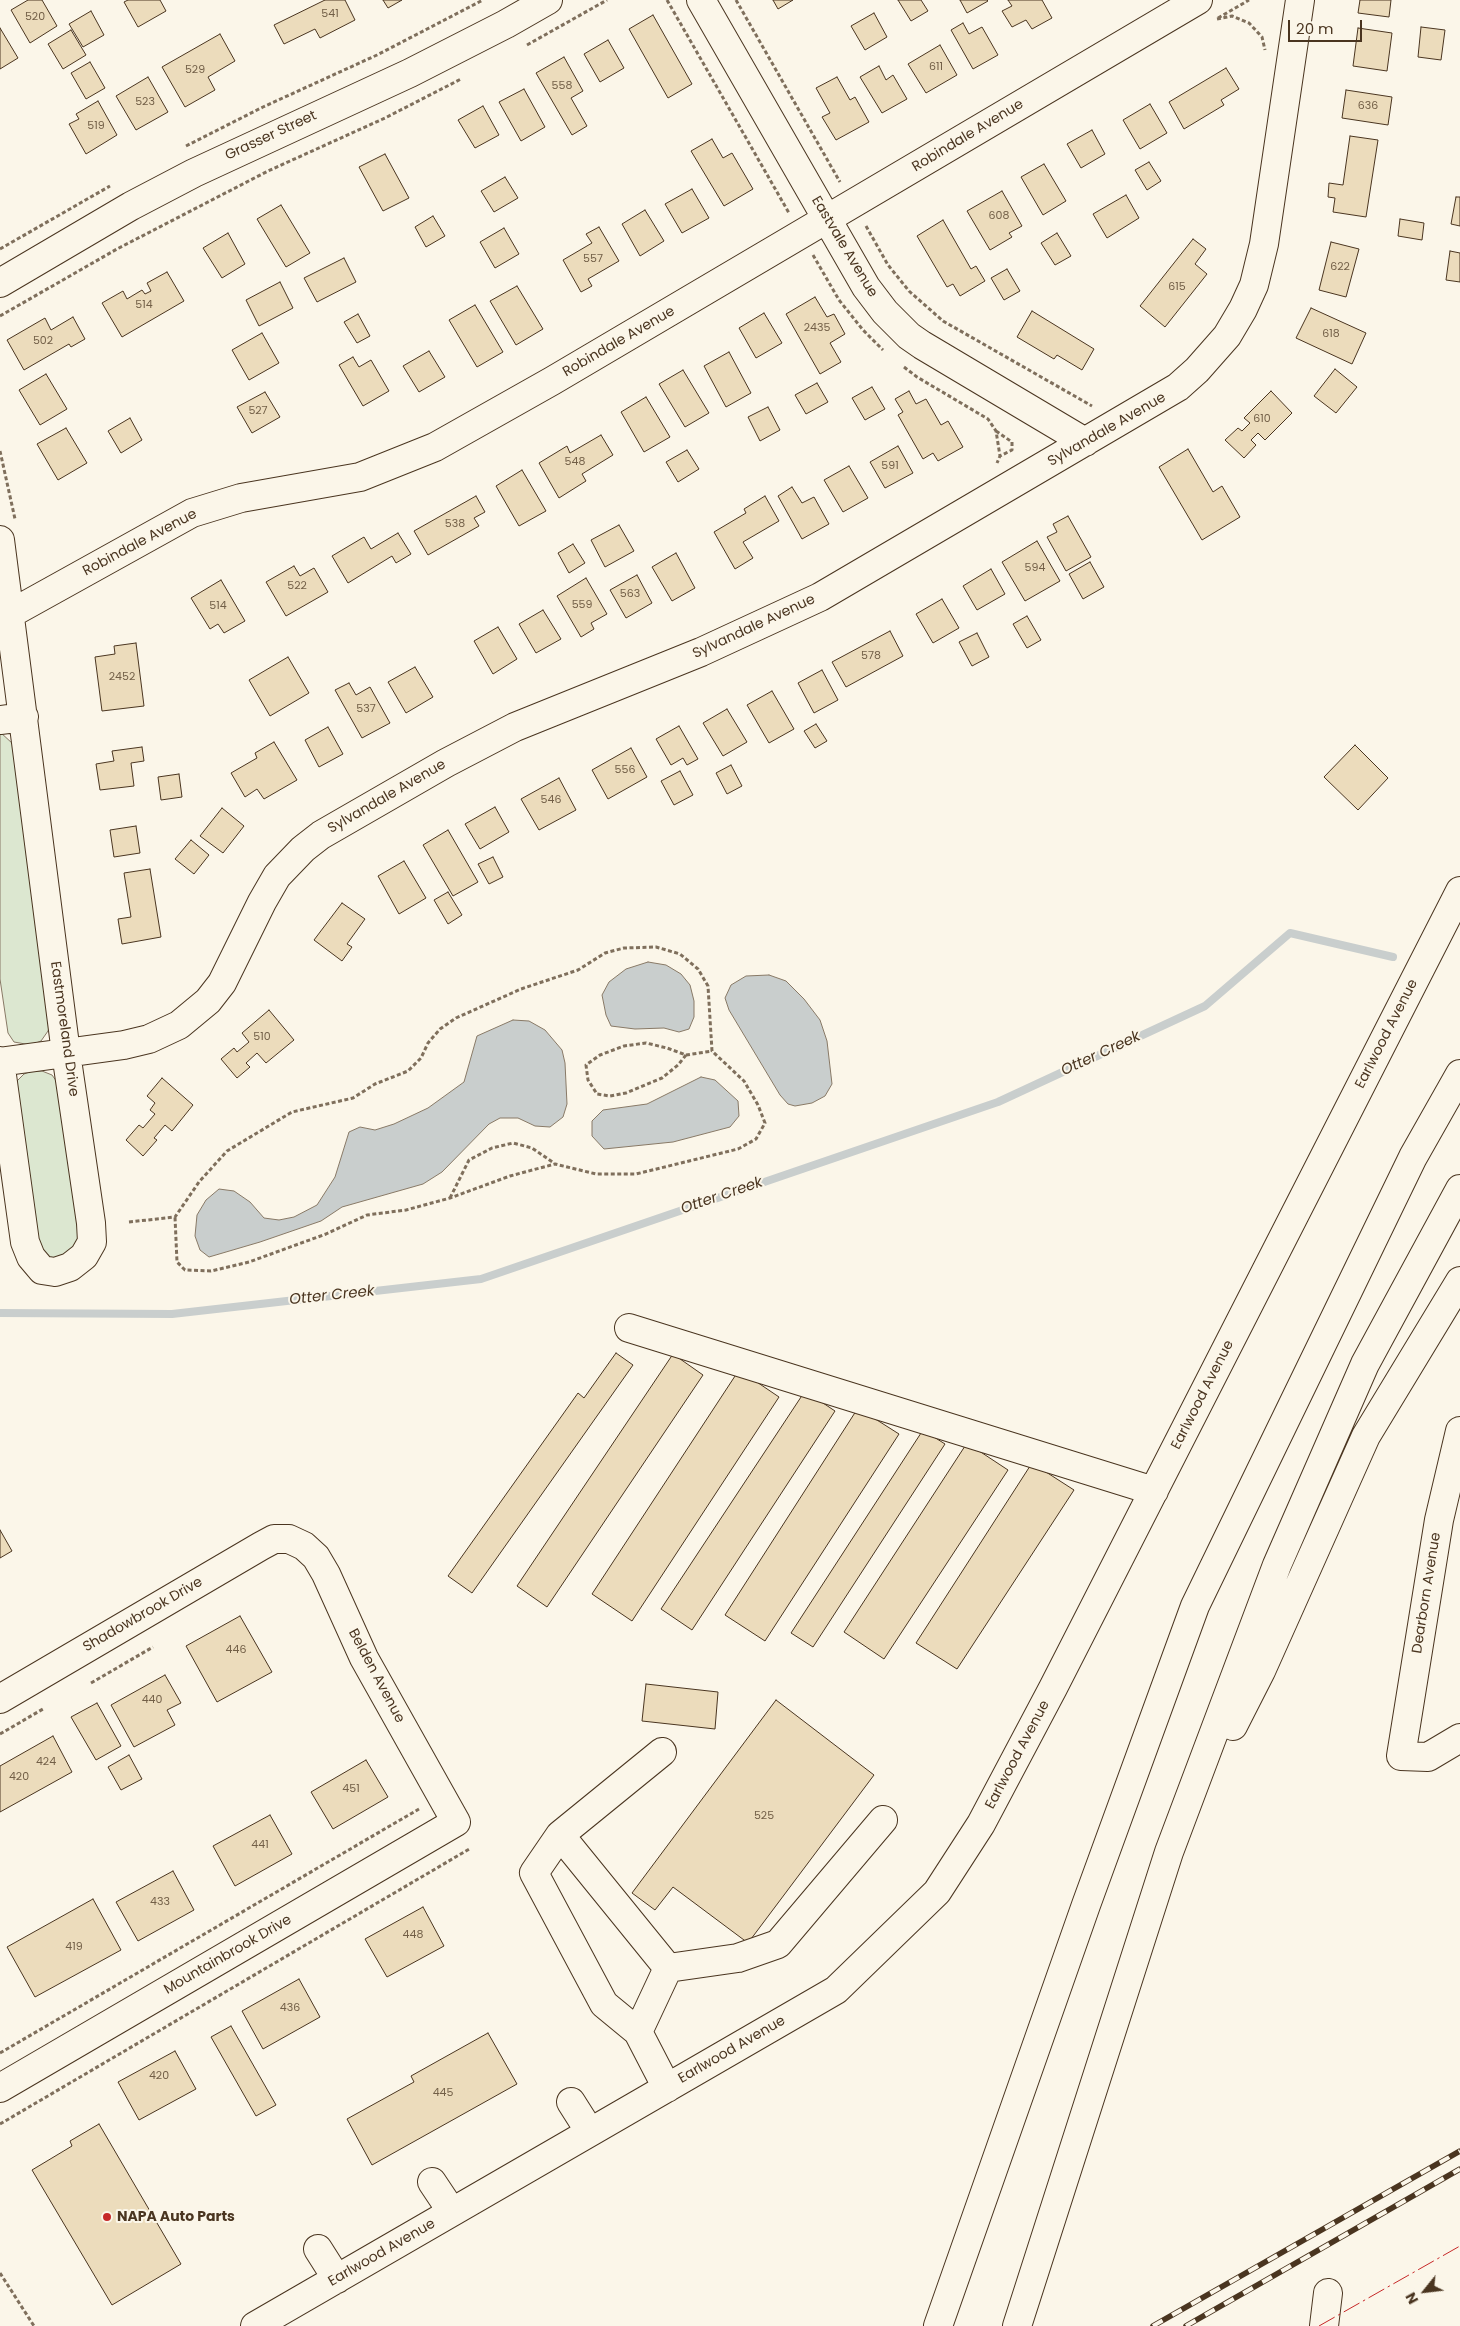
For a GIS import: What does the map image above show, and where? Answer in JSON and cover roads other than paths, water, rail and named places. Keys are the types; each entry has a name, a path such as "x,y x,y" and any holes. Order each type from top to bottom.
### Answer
{"main road":[{"name":"Grasser Street","path":"0,283 132,206 194,173 410,73 506,24 548,0"},
{"name":"Eastvale Avenue","path":"701,0 866,287 885,312 909,336 1085,442"},
{"name":"Sylvandale Avenue","path":"0,1062 124,1046 149,1039 179,1025 198,1010 222,983 262,902 278,876 294,858 321,835 451,759 515,727 710,649 820,597 1166,396 1188,379 1218,348 1243,309 1254,285 1262,259 1300,0"},
{"name":"Robindale Avenue","path":"8,632 192,513 241,498 360,477 435,447 827,220 1205,11"},
{"name":"Eastmoreland Drive","path":"0,1062 25,1242 30,1257 42,1270 55,1272 70,1267 84,1256 92,1242 92,1223 12,719 8,632 8,533"},
{"name":"Earlwood Avenue","path":"255,2326 836,1990 937,1892 981,1824 1154,1491 1460,891"},
{"path":"938,2326 1089,1895 1195,1606 1413,1157 1460,1074"},
{"path":"1017,2326 1169,1852 1277,1565 1365,1364 1460,1189"},
{"path":"1169,1852 1261,1671 1366,1436 1460,1281"},
{"path":"629,1328 1154,1491"},
{"name":"Dearborn Avenue","path":"1460,1430 1439,1520 1401,1756 1428,1757 1460,1738"},
{"name":"Shadowbrook Drive","path":"0,1699 261,1546 274,1539 289,1538"},
{"name":"Belden Avenue","path":"289,1538 304,1546 316,1557 326,1574 364,1658 456,1822"},
{"path":"662,1752 560,1835 534,1873 604,2004 638,2032 667,2088"},
{"path":"668,1968 738,1958 778,1944 884,1820"},
{"name":"Mountainbrook Drive","path":"0,2088 456,1822"},
{"path":"560,1835 668,1968"},
{"path":"638,2032 668,1968"},
{"path":"571,2102 590,2132"},
{"path":"432,2182 452,2212"},
{"path":"318,2248 337,2279"},
{"path":"1324,2326 1328,2293"}],"waterway":[{"name":"Otter Creek","path":"0,1313 172,1314 481,1279 998,1102 1205,1006 1290,933 1393,957"}],"railway":[{"path":"1153,2326 1460,2151"},
{"path":"1186,2326 1460,2169"}],"place":[{"name":"NAPA Auto Parts","path":"107,2217"}]}
